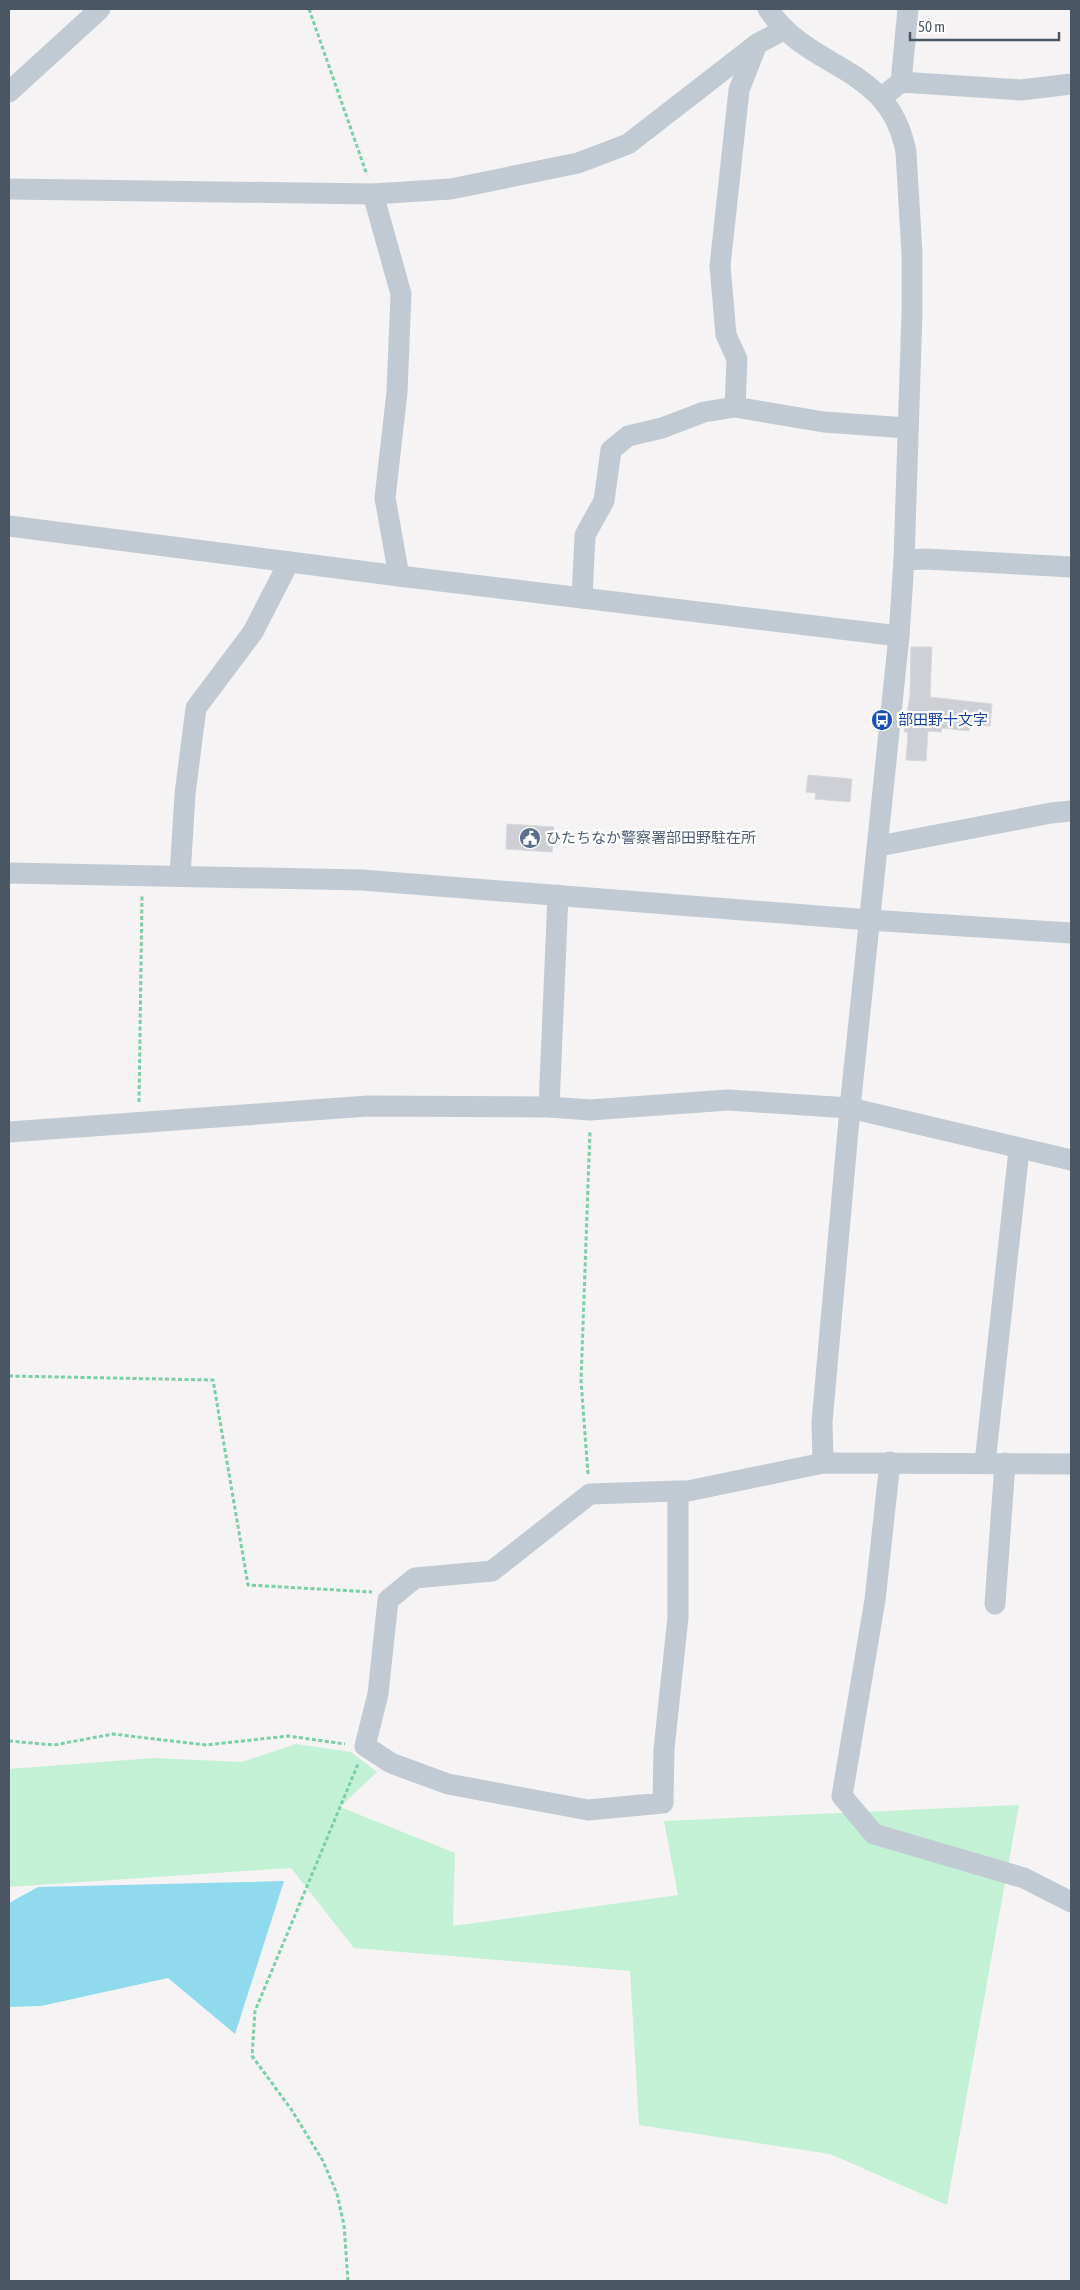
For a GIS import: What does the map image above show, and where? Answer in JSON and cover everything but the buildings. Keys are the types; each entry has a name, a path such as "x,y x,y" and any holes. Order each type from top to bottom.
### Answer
{"street":[{"path":"9,92 100,9"},
{"path":"768,9 785,29 813,53 856,76 882,98 895,118 903,137 908,172 912,313 904,560 899,636 879,846 869,920 850,1108 822,1422 823,1463"},
{"path":"901,82 908,9"},
{"path":"9,189 373,194 451,189 578,163 628,144 757,44 785,29"},
{"path":"735,407 737,359 726,335 720,266 739,90 757,44"},
{"path":"882,98 901,82 1021,90 1071,84"},
{"path":"373,194 401,294 396,392 385,498 399,576"},
{"path":"582,598 585,535 604,501 611,450 628,436 662,428 704,412 735,407 824,422 907,428"},
{"path":"9,526 399,576 899,636"},
{"path":"904,560 926,559 1071,567"},
{"path":"180,876 185,794 196,708 253,632 289,562"},
{"path":"879,846 1051,813 1071,811"},
{"path":"9,873 362,880 869,920 1071,933"},
{"path":"549,1107 558,895"},
{"path":"9,1132 368,1106 549,1107 590,1110 728,1100 850,1108 1019,1150 1071,1160"},
{"path":"995,1604 995,1463 1019,1150"},
{"path":"890,1462 875,1600 842,1796 874,1834 1024,1878 1071,1902"},
{"path":"678,1491 678,1617 664,1749 663,1803 588,1810 448,1784 391,1763 365,1746 378,1694 388,1600 415,1578 492,1571 590,1494 678,1491 823,1463 1071,1464"}],"path":[{"path":"309,9 373,194"},
{"path":"139,1122 142,875"},
{"path":"590,1110 581,1381 590,1494"},
{"path":"9,1376 213,1380 248,1585 395,1594"},
{"path":"9,1741 54,1745 113,1734 206,1745 288,1736 365,1746 255,2012 252,2056 291,2109 323,2161 337,2194 344,2225 348,2281"}],"green space":[{"path":"296,1744 351,1752 377,1772 340,1807 455,1853 453,1926 678,1895 664,1821 1019,1805 947,2205 830,2154 639,2125 630,1971 354,1948 291,1868 9,1887 9,1769 154,1758 242,1762"}],"water":[{"path":"284,1881 235,2034 168,1978 41,2006 9,2007 9,1903 38,1887"}],"place":[{"name":"部田野十文字","path":"882,720"},
{"name":"ひたちなか警察署部田野駐在所","path":"530,838"}]}
